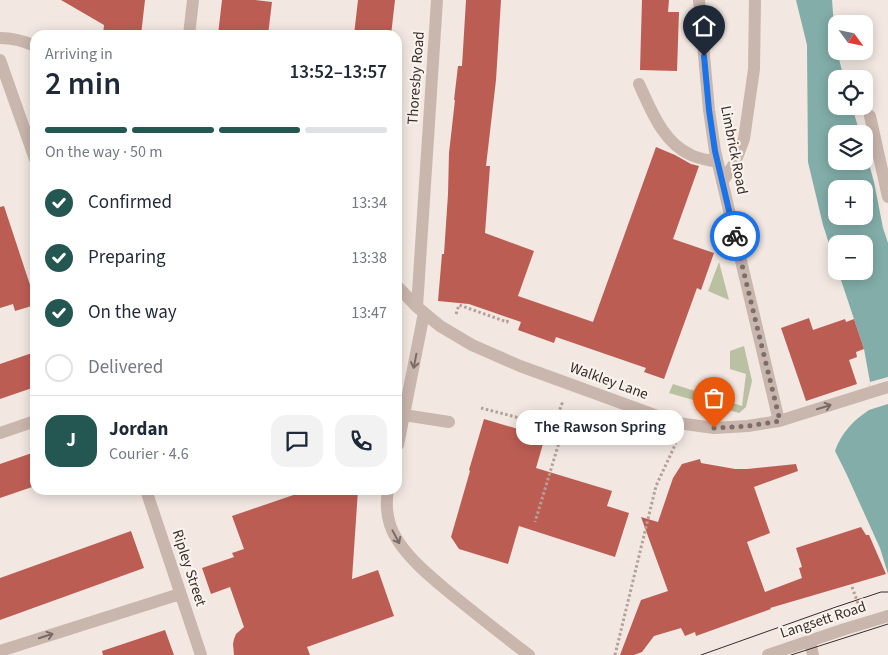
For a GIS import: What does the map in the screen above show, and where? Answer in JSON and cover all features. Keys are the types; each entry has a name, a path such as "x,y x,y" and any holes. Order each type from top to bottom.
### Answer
{"street":[{"path":"189,30 193,0"},
{"name":"Thoresby Road","path":"402,425 421,310 437,0"},
{"name":"Limbrick Road","path":"700,0 709,110 717,162 780,421"},
{"path":"722,182 735,163 744,139 754,70 755,0"},
{"path":"0,38 9,38 30,44"},
{"path":"0,60 30,145"},
{"path":"639,84 658,124 674,144 691,156 717,162"},
{"path":"870,116 888,198"},
{"name":"Walkley Lane","path":"402,291 440,326 472,345 520,366 671,421 685,424 714,428 748,426 780,421 888,387"},
{"path":"404,415 449,422"},
{"path":"0,433 30,424"},
{"name":"Ripley Street","path":"148,495 201,655"},
{"path":"387,495 388,520 398,541 420,568 528,655"},
{"path":"0,651 180,594"},
{"name":"Langsett Road","path":"768,655 845,628 888,616"},
{"path":"810,641 813,655"}],"path":[{"path":"448,331 459,305 507,322 508,318"},
{"path":"551,433 569,384"},
{"path":"481,408 531,421 540,430 561,436 535,522"},
{"path":"615,655 656,486 685,424"}],"green space":[{"path":"719,262 729,300 708,291"},
{"path":"744,346 752,381 746,407 739,413 669,393 673,384 742,406 746,374 730,369 730,351"}],"water":[{"path":"796,0 832,0 833,15 828,15 828,60 839,60 842,70 828,70 828,115 855,115 857,125 828,125 828,170 871,170 888,243 888,574 880,548 835,451 841,438 849,428 869,410 870,382 864,349 841,280 873,280 873,235 828,235 828,240 808,162 807,45"}],"pier":[{"path":"888,377 888,404 869,410 870,382"}],"building":[{"path":"61,0 145,0 142,30 104,30 104,25"},
{"path":"222,0 272,2 269,30 219,30"},
{"path":"358,0 395,0 392,30 355,30"},
{"path":"466,0 501,0 496,80 486,166 490,166 485,233 534,251 518,296 593,322 656,147 699,166 673,239 714,253 701,290 697,288 664,379 644,372 646,368 556,337 554,343 518,330 521,322 469,304 438,301 442,254 444,254 449,153 458,66 462,66"},
{"path":"642,0 669,0 668,12 679,12 677,71 640,70"},
{"path":"4,206 30,285 30,306 15,311 13,304 0,308 0,207"},
{"path":"809,318 813,330 845,319 846,322 854,319 864,349 856,352 857,357 849,360 857,384 806,401 781,328"},
{"path":"30,354 30,389 0,399 0,364"},
{"path":"484,419 545,437 536,468 612,491 607,506 629,513 615,557 519,526 508,564 459,549 451,537"},
{"path":"30,454 30,488 0,498 0,464"},
{"path":"700,459 701,463 735,469 796,464 798,471 754,487 770,533 747,542 765,592 802,578 799,568 802,567 796,548 861,527 866,535 869,535 886,574 770,608 696,636 695,632 685,636 681,628 654,636 642,652 634,655 620,655 641,600 668,591 641,517 658,522 673,478 682,464"},
{"path":"293,495 358,495 352,579 378,570 394,616 307,647 310,655 234,655 234,639 236,634 244,627 230,587 211,594 202,568 234,557 232,553 244,549 232,516"},
{"path":"131,531 144,568 0,620 0,578"},
{"path":"165,630 174,655 103,655 102,651"}],"tram line":[{"path":"701,655 836,607 881,592 888,592"},
{"path":"791,655 888,624"}],"way so far":[{"path":"714,428 748,426 780,421 735,236"}],"place":[{"name":"The Rawson Spring","path":"714,428"}],"route":[{"path":"704,56 715,151 735,236"}]}
